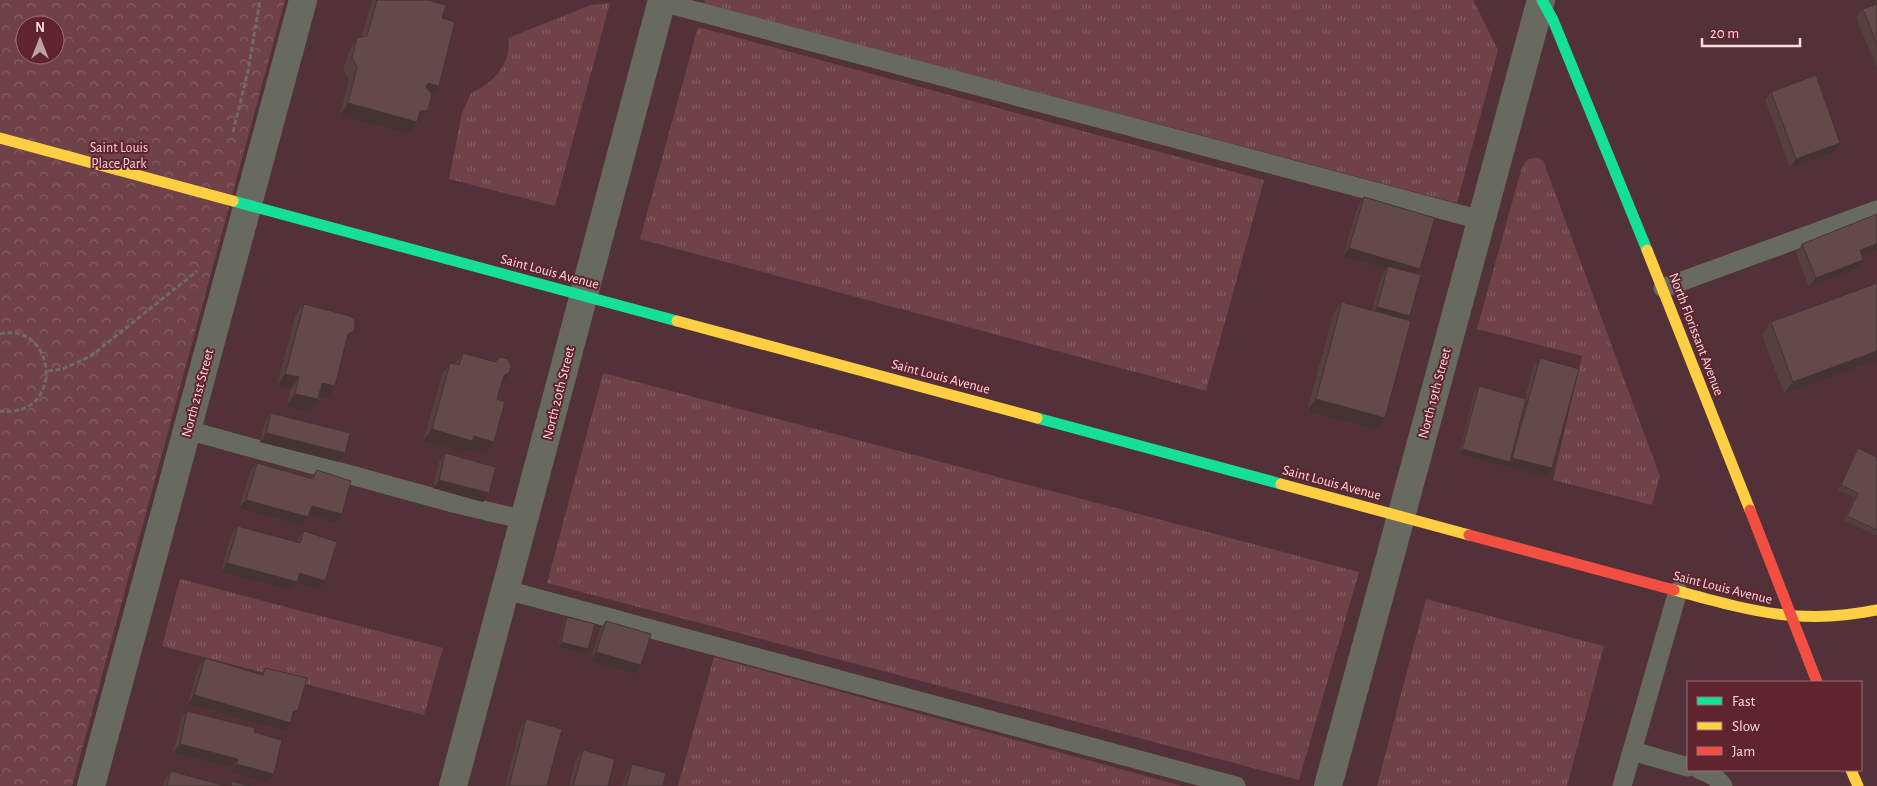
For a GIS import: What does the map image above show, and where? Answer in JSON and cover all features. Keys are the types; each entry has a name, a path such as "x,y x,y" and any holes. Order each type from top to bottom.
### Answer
{"street":[{"name":"North 21st Street","path":"91,786 304,0"},
{"name":"North 19th Street","path":"1328,786 1541,0"},
{"name":"North Florissant Avenue","path":"1541,0 1552,20 1618,175 1817,681"},
{"name":"North 20th Street","path":"453,786 662,1"},
{"name":"Saint Louis Avenue","path":"0,138 1766,614 1791,618 1822,618 1877,610"},
{"path":"1851,771 1858,786"}],"lane":[{"path":"662,1 1481,220"},
{"path":"1663,288 1877,210"},
{"path":"187,430 453,503 525,520"},
{"path":"506,590 1236,786"},
{"path":"1622,786 1678,591"},
{"path":"1632,751 1687,766"},
{"path":"1705,771 1717,777 1723,786"}],"path":[{"path":"231,140 248,71 260,0"},
{"path":"48,371 62,369 91,356 198,271"},
{"path":"0,334 17,334 29,339 39,348 45,358 48,371 44,389 33,403 22,410 10,412 0,410"}],"green space":[{"name":"Saint Louis Place Park","path":"0,0 285,0 72,786 0,786"},
{"path":"705,0 1473,0 1498,50 1457,203 704,4"},
{"path":"610,3 555,206 449,179 462,113 471,93 487,84 504,64 507,56 508,38 591,5"},
{"path":"698,27 1264,180 1206,391 640,239"},
{"path":"1537,158 1543,160 1660,476 1652,505 1553,480 1582,356 1477,329 1522,167 1528,159"},
{"path":"603,373 1359,572 1299,780 547,583"},
{"path":"180,579 443,648 424,715 162,646"},
{"path":"1426,599 1604,646 1567,786 1377,786"},
{"path":"714,657 1182,786 678,786"}],"building":[{"path":"377,0 428,0 446,5 442,18 455,22 439,86 428,83 426,87 432,94 428,110 420,111 417,122 348,103 357,67 352,58 357,38 367,36"},
{"path":"1877,4 1877,44 1863,9"},
{"path":"1816,75 1840,143 1796,159 1771,92"},
{"path":"1364,197 1435,218 1420,269 1349,248"},
{"path":"1877,214 1877,244 1860,250 1863,260 1816,278 1802,244"},
{"path":"1388,266 1421,275 1410,316 1377,307"},
{"path":"1877,283 1877,351 1793,382 1771,322"},
{"path":"1342,302 1411,321 1385,418 1316,399"},
{"path":"304,304 350,316 355,320 353,332 348,334 335,386 322,383 318,399 295,394 299,377 285,374"},
{"path":"463,353 495,362 500,357 508,359 511,366 509,373 504,375 497,399 505,402 494,442 474,436 472,441 432,429 450,363 459,365"},
{"path":"1540,358 1579,369 1552,468 1512,458"},
{"path":"1479,386 1526,399 1510,462 1462,449"},
{"path":"271,413 350,433 345,453 266,433"},
{"path":"1858,448 1877,457 1877,530 1847,516 1858,493 1841,485"},
{"path":"445,453 496,467 489,493 439,480"},
{"path":"257,463 313,479 317,470 351,481 342,514 312,506 308,517 246,500"},
{"path":"238,526 300,543 304,531 337,542 325,581 300,573 297,582 227,563"},
{"path":"567,617 595,624 588,649 561,642"},
{"path":"606,621 651,634 641,665 596,652"},
{"path":"205,658 263,675 265,668 307,678 298,710 293,712 291,723 194,695"},
{"path":"187,711 255,728 254,732 282,740 274,774 236,764 238,759 180,744"},
{"path":"526,719 562,729 547,786 509,786"},
{"path":"583,750 615,759 608,786 573,786"},
{"path":"632,764 666,773 663,786 626,786"},
{"path":"171,771 226,786 167,786"},
{"path":"232,781 249,786 231,786"}],"traffic: fast":[{"path":"1542,0 1553,20 1647,250"},
{"path":"233,201 677,321"},
{"path":"1037,418 1281,484"}],"traffic: slow":[{"path":"0,138 233,201"},
{"path":"1647,250 1750,510"},
{"path":"677,321 1037,418"},
{"path":"1281,484 1469,535"},
{"path":"1674,590 1774,614 1798,616 1849,615 1877,610"},
{"path":"1851,771 1858,786"}],"traffic: jam":[{"path":"1750,510 1817,681"},
{"path":"1469,535 1674,590"}]}
